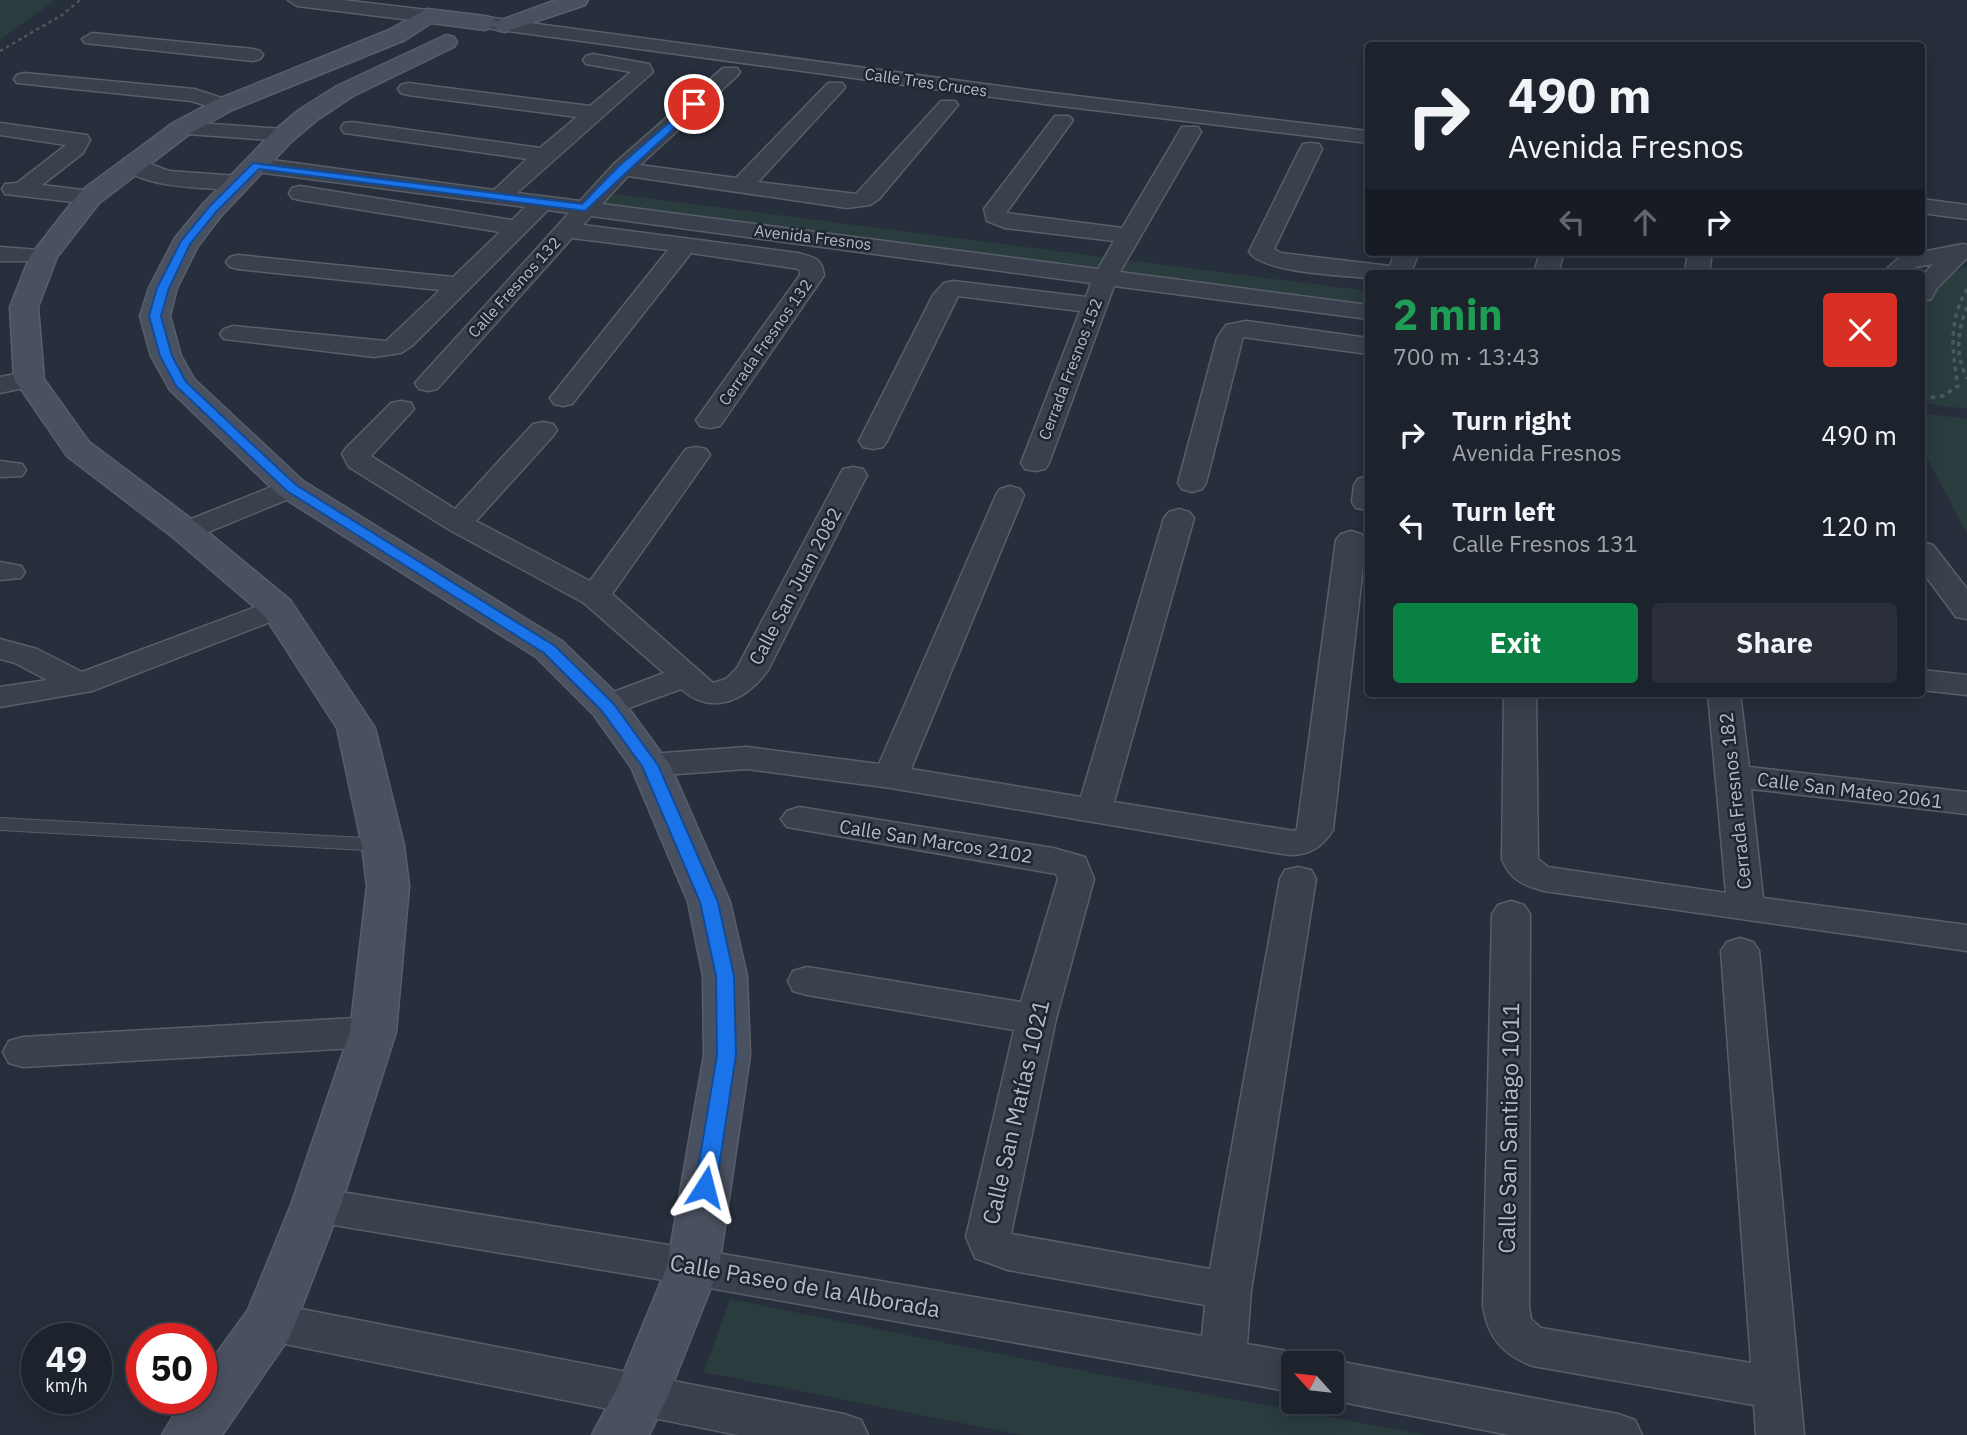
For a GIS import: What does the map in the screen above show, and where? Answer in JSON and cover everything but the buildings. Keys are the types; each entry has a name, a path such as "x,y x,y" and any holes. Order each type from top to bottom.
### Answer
{"main road":[{"path":"190,1435 270,1322 316,1205 373,1032 388,887 383,845 356,728 277,608 186,531 78,449 15,382 24,307 44,256 90,197 182,128 219,85 396,23 431,19 495,24 577,0"},
{"path":"396,23 431,19 495,24"},
{"path":"431,19 345,91 308,115 266,164 185,244 163,288 155,316 166,356 181,384 291,488 549,649 607,706 650,765 709,902 725,976 727,1055 693,1266 630,1415"}],"street":[{"path":"299,0 396,23"},
{"name":"Calle Tres Cruces","path":"495,24 1052,99 1365,137"},
{"path":"24,79 194,95 219,85 253,55 92,39"},
{"path":"508,189 544,155 641,74 642,68 568,57"},
{"name":"Calle Fresnos 132","path":"428,383 622,169 730,72"},
{"path":"172,93 219,85"},
{"path":"741,186 835,87"},
{"path":"408,89 595,113"},
{"path":"622,169 848,201 862,200 871,194 948,105"},
{"path":"1062,120 995,209 995,216 1005,220 1128,236"},
{"name":"Avenida Fresnos","path":"182,128 266,164"},
{"path":"352,128 544,155"},
{"path":"0,129 79,140 75,148 11,189"},
{"name":"Cerrada Fresnos 152","path":"1035,464 1111,266 1190,132"},
{"path":"1311,149 1261,252 1275,260 1365,270"},
{"name":"Avenida Fresnos","path":"132,164 141,170 160,175 266,164 508,189 1111,266 1365,291"},
{"path":"266,164 515,227"},
{"path":"11,189 90,197"},
{"name":"Avenida Fresnos","path":"508,189 543,202 592,200"},
{"path":"233,334 374,349 392,348 404,340 543,202"},
{"path":"1925,206 1967,212"},
{"name":"Cerrada Fresnos 132","path":"565,230 798,260 811,265 813,270 710,420"},
{"path":"563,398 684,246"},
{"path":"1898,270 1909,261 1962,252"},
{"path":"1925,287 1962,252"},
{"path":"0,254 44,256"},
{"path":"238,262 458,285"},
{"name":"Avenida Fresnos","path":"1111,266 1365,311"},
{"path":"873,441 945,295 953,288 1094,305"},
{"path":"1192,483 1230,338 1235,330 1247,329 1365,346"},
{"path":"401,409 360,450 356,457 359,461 458,523 595,596 686,676 607,706"},
{"path":"458,523 543,430"},
{"path":"595,596 696,455"},
{"name":"Calle San Juan 2082","path":"686,676 704,692 715,694 730,691 744,682 853,475"},
{"path":"186,531 291,488"},
{"path":"891,777 1010,495"},
{"path":"1095,809 1179,518"},
{"path":"650,765 747,758 891,777 1303,843 1315,830 1351,540"},
{"path":"1925,555 1964,603"},
{"path":"0,697 80,684 277,608"},
{"path":"0,649 26,656 80,684"},
{"path":"1925,680 1967,685"},
{"path":"1520,697 1520,859 1523,868 1544,879 1967,938"},
{"name":"Cerrada Fresnos 182","path":"1724,697 1746,909"},
{"name":"Calle San Mateo 2061","path":"1734,776 1967,803"},
{"name":"Calle San Marcos 2102","path":"799,819 1053,860 1072,866"},
{"name":"Calle San Matías 1021","path":"1072,866 1076,879 1036,1020 988,1237 991,1245 1008,1252 1229,1291"},
{"path":"1223,1359 1229,1291 1298,879"},
{"name":"Calle San Santiago 1011","path":"1511,914 1506,1306 1509,1324 1518,1339 1550,1350 1776,1388"},
{"path":"1740,951 1780,1435"},
{"path":"807,981 1036,1020"},
{"path":"23,1052 373,1032"},
{"name":"Calle Paseo de la Alborada","path":"316,1205 693,1266 1281,1370"},
{"path":"270,1322 630,1415 844,1435"},
{"path":"1344,1382 1618,1435"}],"lane":[{"path":"0,824 383,845"}],"path":[{"path":"0,51 62,15 80,0"},
{"path":"1925,399 1943,396 1958,386 1950,349 1952,323 1967,289"},
{"path":"1967,307 1959,325 1957,350 1967,379"}],"shaded area":[{"path":"0,0 55,0 0,40"},
{"path":"599,192 1365,291 1365,312 585,208"},
{"path":"1967,265 1967,409 1925,403 1925,299 1932,287"},
{"path":"1925,413 1967,419 1967,534 1925,454"},
{"path":"730,1299 1281,1408 1281,1414 1312,1414 1425,1435 1022,1435 704,1372"}],"route":[{"path":"694,104 622,169 585,208 257,165 212,209 185,244 163,288 155,316 166,356 181,384 291,488 549,649 607,706 650,765 709,902 725,976 727,1055 705,1187"}]}
